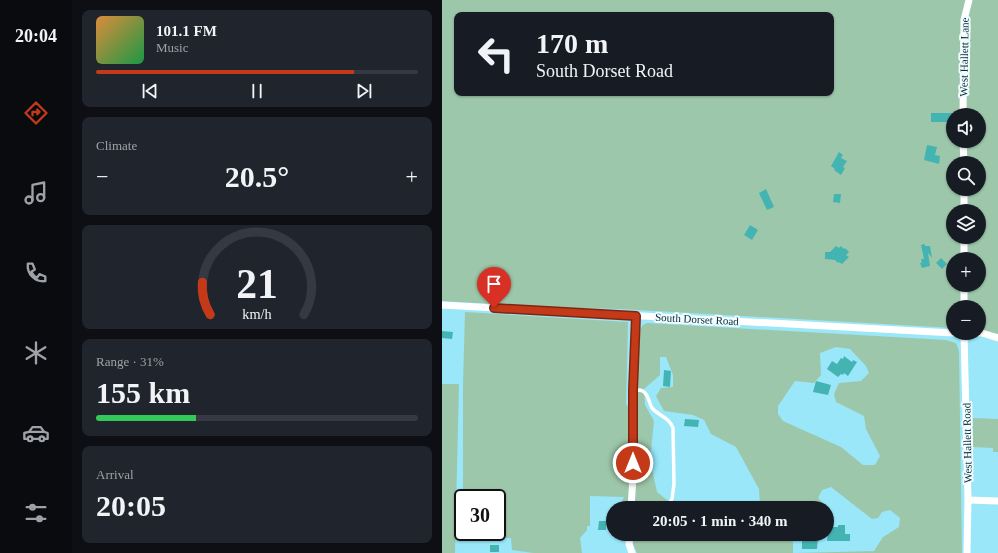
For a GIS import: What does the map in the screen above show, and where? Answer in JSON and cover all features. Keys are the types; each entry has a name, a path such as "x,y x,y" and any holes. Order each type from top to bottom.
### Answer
{"street":[{"name":"West Hallett Lane","path":"963,108 964,20 968,0"},
{"name":"South Dorset Road","path":"442,305 946,333"},
{"path":"631,501 636,316"},
{"path":"986,334 998,338"},
{"name":"West Hallett Road","path":"964,340 968,500 967,553"},
{"path":"968,500 998,501"},
{"path":"629,541 632,553"}],"lane":[{"path":"633,390 645,392 653,409 668,420 673,428 674,484 671,501"}],"green space":[{"path":"442,0 998,0 998,334 986,332 986,300 946,300 946,328 620,309 545,307 442,301"},
{"path":"465,312 628,322 626,404 630,410 631,476 629,501 622,501 624,497 590,496 590,526 587,526 587,530 580,538 582,553 533,553 512,550 511,538 506,538 506,489 463,489"},
{"path":"647,323 946,340 956,343 959,351 962,553 797,553 874,551 883,537 899,527 900,518 890,510 882,512 878,518 872,519 831,487 822,490 818,498 821,501 760,501 759,489 736,447 711,434 704,420 693,415 664,411 656,396 661,388 673,387 673,375 666,357 660,357 660,375 644,389 645,405 654,421 650,460 657,492 668,501 634,501 639,331 643,325","holes":["836,347 850,349 866,366 869,373 861,381 839,383 834,394 836,402 864,416 866,429 880,456 875,465 863,465 841,447 783,421 778,414 778,406 795,381 814,383 821,375 820,353"]},
{"path":"442,384 459,384 457,489 454,489 455,553 442,553"},
{"path":"973,418 998,419 998,452 993,452 993,448 972,447"},
{"path":"633,541 793,541 793,553 637,553"}],"building":[{"path":"931,113 946,113 946,122 931,122"},
{"path":"927,145 937,147 935,155 940,156 939,164 924,160"},
{"path":"839,152 843,155 841,158 847,161 843,167 845,168 841,175 831,166"},
{"path":"766,189 774,207 767,210 759,193"},
{"path":"834,194 841,194 840,203 833,202"},
{"path":"750,225 758,230 752,240 744,235"},
{"path":"925,244 925,246 930,246 932,258 928,253 930,266 922,268 920,263 922,262 921,259 924,259 921,245"},
{"path":"836,246 839,248 841,246 849,252 846,255 849,257 842,264 835,260 825,259 825,252 830,252"},
{"path":"941,258 946,265 942,269 936,263"},
{"path":"442,331 453,332 452,339 442,338"},
{"path":"844,356 852,362 853,360 857,362 848,376 844,373 838,377 827,369 832,361 837,364 841,358 843,359"},
{"path":"664,370 671,371 670,387 663,386"},
{"path":"816,381 831,385 828,395 813,392"},
{"path":"685,419 699,420 698,427 684,426"},
{"path":"599,521 606,521 606,530 598,530"},
{"path":"838,525 845,525 845,534 850,534 850,541 834,541 834,527 838,527"},
{"path":"802,541 818,541 817,549 802,549"},
{"path":"490,545 499,545 499,552 490,552"}],"route":[{"path":"494,308 636,316 633,390 633,463"}]}
